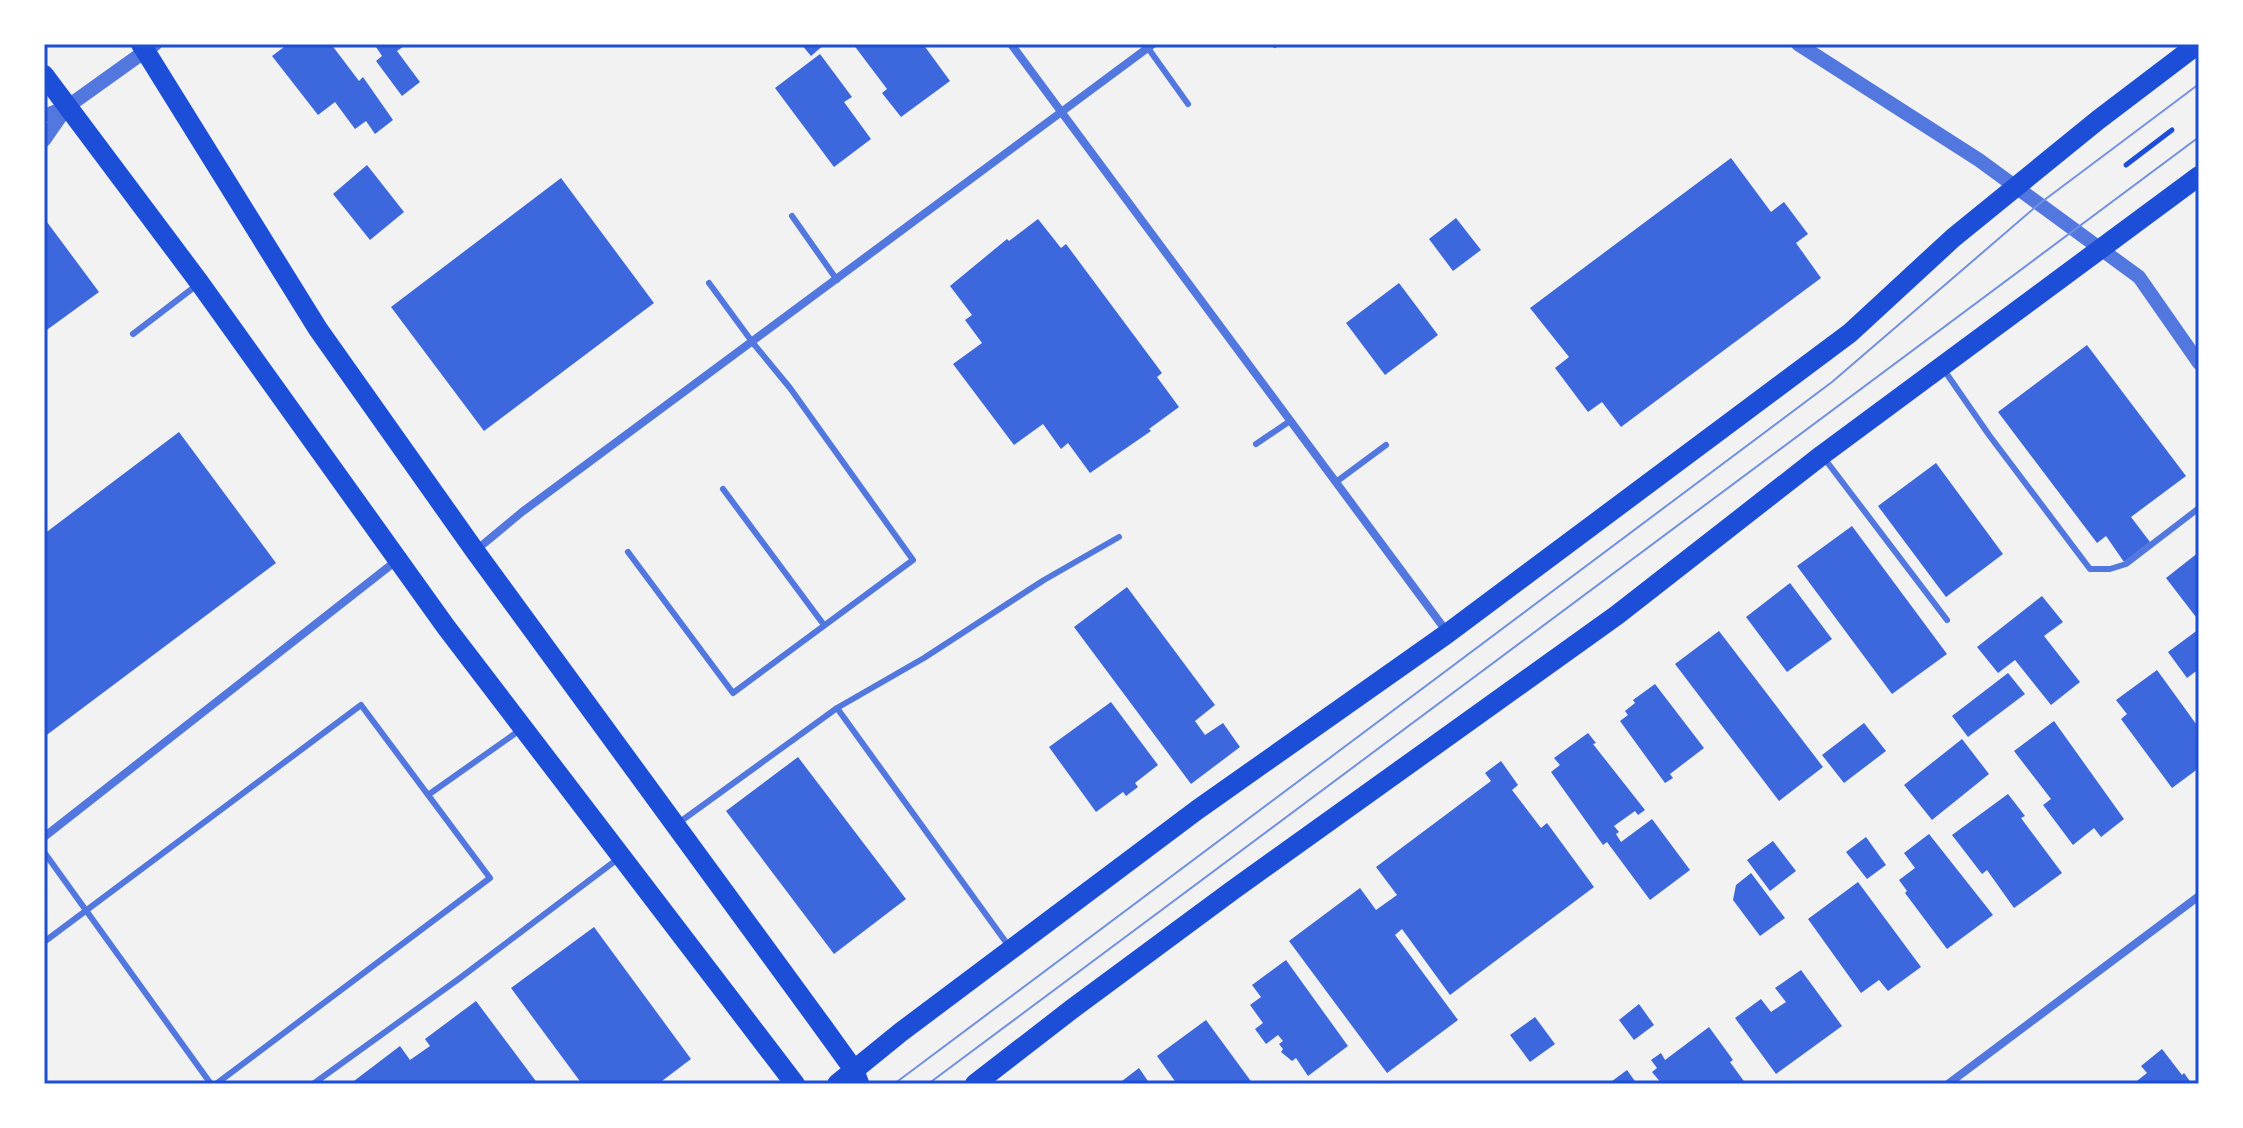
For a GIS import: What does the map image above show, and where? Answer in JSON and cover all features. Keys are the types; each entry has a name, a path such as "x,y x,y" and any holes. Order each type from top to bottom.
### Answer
{"main road":[{"path":"837,1084 856,1077 1011,949 1197,810 1448,633 1850,333 1953,238 2198,44"},
{"path":"147,46 318,329 856,1077"},
{"path":"44,75 199,282 397,561 795,1084"},
{"path":"975,1084 1233,890 1617,615 1822,455 2199,176"}],"street":[{"path":"1011,44 1448,633"},
{"path":"1798,44 1979,160 2139,277 2199,363"},
{"path":"44,116 67,107 147,46"},
{"path":"475,551 522,512 1151,46"},
{"path":"44,140 67,107"},
{"path":"44,837 397,561"},
{"path":"1948,1084 2199,896"}],"lane":[{"path":"1151,46 1188,104"},
{"path":"792,216 837,280"},
{"path":"133,334 199,282"},
{"path":"628,552 733,693 913,560 790,388 709,283"},
{"path":"1942,367 2090,569 2110,569 2126,564 2199,508"},
{"path":"1256,444 1290,421"},
{"path":"1336,482 1386,445"},
{"path":"1822,455 1947,620"},
{"path":"723,489 824,625"},
{"path":"674,827 837,708 1119,537"},
{"path":"44,852 86,910 214,1084 490,878 361,705 86,910 44,942"},
{"path":"837,708 1011,949"},
{"path":"428,795 523,728"},
{"path":"313,1084 621,857"}],"path":[{"path":"2126,165 2172,130"}],"building":[{"path":"288,44 331,44 359,81 363,77 393,120 375,134 366,121 355,129 335,102 318,115 272,56"},
{"path":"374,44 407,44 397,51 420,82 402,96 376,61 382,56"},
{"path":"801,44 825,44 811,56"},
{"path":"853,44 923,44 950,81 901,117 882,93 887,89"},
{"path":"820,54 852,97 844,102 871,139 834,167 775,88"},
{"path":"1731,158 1771,212 1784,202 1808,234 1796,243 1821,278 1621,427 1602,402 1588,412 1555,368 1569,357 1530,308"},
{"path":"367,165 404,212 370,240 333,194"},
{"path":"561,178 654,303 484,431 391,307"},
{"path":"44,218 99,292 44,332"},
{"path":"1456,218 1481,250 1453,271 1429,239"},
{"path":"1038,219 1061,248 1066,244 1162,373 1157,377 1179,407 1149,429 1151,431 1090,473 1068,443 1061,449 1043,424 1014,445 953,364 982,343 965,320 972,315 950,286 1007,239 1009,241"},
{"path":"1399,283 1438,335 1385,375 1346,323"},
{"path":"2087,345 2186,476 2131,517 2150,542 2124,562 2106,536 2097,543 1998,412"},
{"path":"179,432 276,563 44,737 44,534"},
{"path":"1936,463 2003,554 1946,597 1878,506"},
{"path":"1852,526 1947,654 1892,694 1797,566"},
{"path":"2199,552 2199,621 2166,578"},
{"path":"1790,583 1832,639 1787,672 1746,617"},
{"path":"1127,587 1215,705 1195,721 1205,735 1223,723 1240,747 1191,784 1074,627"},
{"path":"2042,596 2063,622 2044,636 2080,682 2051,705 2015,660 1998,673 1977,647"},
{"path":"2199,629 2199,669 2187,678 2168,652"},
{"path":"1719,631 1823,767 1779,801 1675,664"},
{"path":"2157,670 2199,728 2199,768 2172,788 2121,719 2127,714 2116,700"},
{"path":"2008,673 2025,694 1968,737 1952,716"},
{"path":"1655,684 1704,748 1670,774 1673,778 1665,783 1620,721 1628,715 1625,711 1635,703 1633,700"},
{"path":"1111,702 1158,765 1135,783 1138,787 1126,796 1123,792 1096,812 1049,747"},
{"path":"2054,721 2124,819 2101,837 2094,828 2073,845 2043,805 2051,799 2014,751"},
{"path":"1864,723 1886,751 1844,783 1822,755"},
{"path":"1588,733 1596,743 1593,744 1645,810 1638,815 1635,811 1614,826 1621,842 1652,819 1690,870 1650,900 1607,842 1603,845 1551,772 1560,765 1554,758"},
{"path":"1962,739 1989,774 1932,820 1904,785"},
{"path":"798,757 906,899 834,954 726,811"},
{"path":"1501,761 1518,785 1512,790 1541,828 1547,823 1594,887 1450,995 1402,929 1395,935 1458,1020 1387,1073 1289,941 1360,888 1376,910 1397,895 1376,867 1491,781 1485,773"},
{"path":"2008,794 2025,816 2021,818 2062,873 2014,908 1987,870 1982,874 1952,835"},
{"path":"1929,834 1993,915 1947,949 1905,893 1907,891 1899,880 1915,868 1904,853"},
{"path":"1866,837 1886,865 1867,879 1846,852"},
{"path":"1773,841 1796,871 1770,891 1747,860"},
{"path":"1751,873 1785,918 1760,936 1733,900 1736,885"},
{"path":"1858,882 1921,967 1888,991 1879,980 1861,993 1808,919"},
{"path":"594,927 691,1059 658,1084 582,1084 511,988"},
{"path":"1286,960 1348,1046 1308,1076 1296,1058 1292,1061 1281,1052 1283,1049 1279,1044 1283,1041 1278,1035 1266,1044 1255,1029 1263,1023 1250,1005 1261,997 1252,985"},
{"path":"1801,970 1842,1026 1776,1074 1735,1018 1761,999 1771,1012 1786,1002 1775,988"},
{"path":"476,1001 538,1084 350,1084 400,1046 410,1060 430,1046 425,1039"},
{"path":"1639,1004 1654,1025 1634,1040 1619,1020"},
{"path":"1535,1017 1555,1044 1530,1062 1510,1035"},
{"path":"1206,1020 1253,1084 1177,1084 1157,1056"},
{"path":"1709,1027 1746,1084 1662,1084 1652,1072 1657,1068 1651,1060 1661,1053 1665,1060"},
{"path":"2162,1049 2192,1084 2133,1084 2147,1073 2141,1066"},
{"path":"1139,1068 1150,1084 1118,1084"},
{"path":"1627,1070 1637,1084 1608,1084"}],"tram line":[{"path":"894,1084 1832,382 2039,204 2199,84"},
{"path":"928,1084 2199,137"}]}
